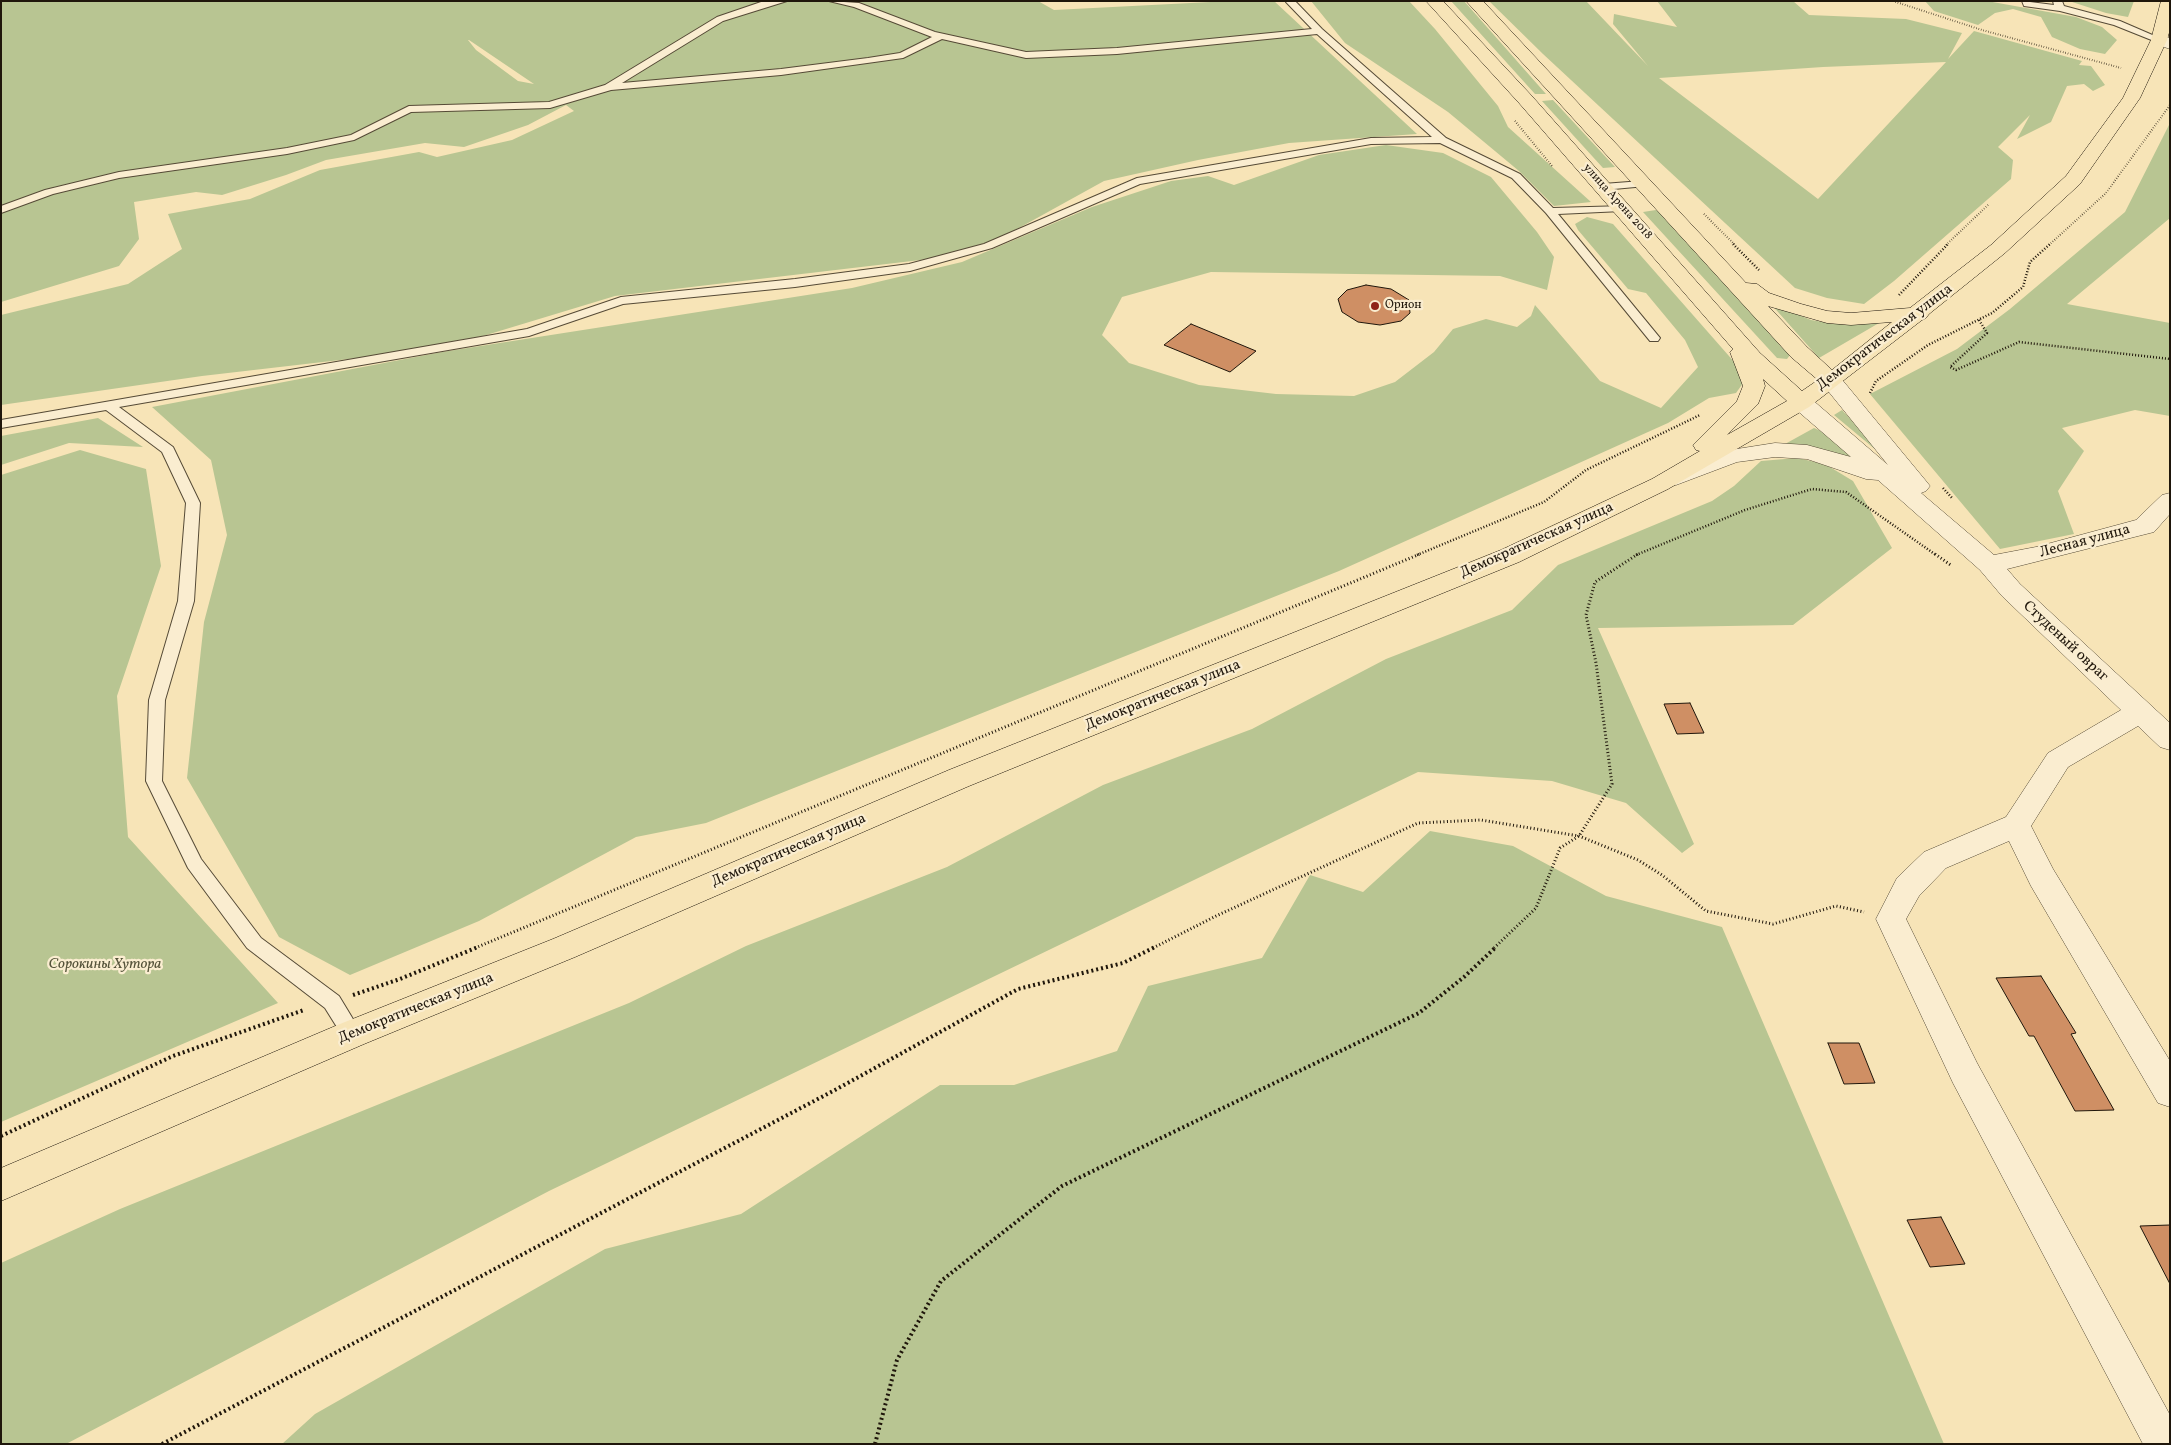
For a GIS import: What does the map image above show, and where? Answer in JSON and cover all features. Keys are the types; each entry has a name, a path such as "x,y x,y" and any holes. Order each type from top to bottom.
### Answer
{"main road":[{"name":"улица Арена 2018","path":"1434,1 1622,208 1735,338 1768,374 1801,402"},
{"path":"1474,1 1799,352 1831,381"},
{"name":"Демократическая улица","path":"1,1185 352,1034 564,948 959,778 1510,556 1660,484 1801,402 1831,381 1919,314 2019,231 2073,180 2131,98 2164,42 2169,1"},
{"path":"1718,264 1762,297 1827,318 1851,319 1919,314"},
{"path":"1660,484 1747,404 1754,386 1749,369 1735,338"}],"street":[{"path":"1831,381 1964,541"},
{"path":"1801,402 1964,541"},
{"path":"1660,484 1732,456 1775,450 1807,452 1835,459 1892,481"},
{"name":"Лесная улица","path":"1989,564 2036,555 2145,526 2170,500"},
{"name":"Студеный овраг","path":"1964,541 1989,564 2011,590 2170,740"},
{"path":"2140,712 2058,760 2016,825 1935,860 1908,887 1891,919 1965,1073 2164,1444"},
{"path":"2016,825 2042,877 2170,1092"}],"lane":[{"path":"609,87 720,18 771,2 783,1"},
{"path":"833,1 856,5 940,36 1026,55 1117,51 1319,31"},
{"path":"2027,1 2027,4 2058,5 2117,23 2164,42"},
{"path":"1291,2 1319,31 1442,140 1516,176 1550,211 1654,338"},
{"path":"1,210 49,192 119,175 288,151 354,138 409,109 550,105 609,87 781,72 903,55 940,36"},
{"path":"1,424 528,332 621,301 795,283 910,268 988,246 1137,181 1371,141 1442,140"},
{"path":"1603,187 1642,184"},
{"path":"1550,211 1622,208"},
{"path":"108,405 168,450 193,503 186,601 157,700 154,781 194,863 254,943 332,1002 352,1034"}],"path":[{"path":"1893,1 1982,30 2144,74"},
{"path":"1872,400 1870,394 1876,380 1928,345 1992,313 2023,287 2030,262 2106,193 2170,106"},
{"path":"1893,300 1956,234 1988,205"},
{"path":"1700,210 1762,273"},
{"path":"1979,320 1987,333 1950,367 1956,370 2018,342 2170,359"},
{"path":"1,1136 173,1056 400,979 1544,502 1586,470 1708,412"},
{"path":"1940,484 1958,505"},
{"path":"875,1444 896,1360 941,1281 1062,1186 1419,1013 1464,977 1536,908 1560,848 1579,836 1612,784 1596,663 1586,615 1595,582 1641,552 1745,510 1812,489 1846,492 1950,566 1959,569"},
{"path":"162,1444 835,1090 1018,989 1123,963 1216,916 1418,823 1481,820 1579,836 1638,860 1662,875 1706,911 1773,924 1836,906 1891,919"}],"green space":[{"path":"1,1 1038,1 1054,10 1230,1 1274,1 1417,134 1289,143 1198,160 1104,181 999,239 929,259 615,296 483,336 366,357 202,376 1,405 1,315 128,284 182,249 168,214 250,199 320,170 419,152 437,157 512,140 574,111 566,105 528,125 464,147 425,143 326,160 222,195 196,192 134,202 139,239 119,266 1,302","holes":["469,40 534,84 518,81 476,50"]},
{"path":"1311,1 1409,1 1435,29 1498,106 1508,127 1591,202 1554,206 1519,171 1448,112 1345,43"},
{"path":"1451,1 1464,1 1546,94 1535,94"},
{"path":"1489,1 1586,1 1648,66 1613,24 1614,14 1677,27 1657,1 1793,1 1809,15 1906,19 1962,33 1948,59 1974,31 2082,61 2079,65 2091,66 2105,85 2093,91 2084,84 2067,86 2051,122 2017,139 2030,115 1998,147 2013,160 2011,179 1894,281 1864,304 1827,298 1795,288 1543,54","holes":["1946,62 1818,199 1659,78 1823,67"]},
{"path":"1925,1 1987,1 2076,17 2102,27 2117,40 2105,54 2080,49 2052,37 2041,17 2013,9 1995,13 1978,25 1934,11"},
{"path":"2069,1 2134,1 2128,17 2106,13"},
{"path":"1553,100 1615,167 1603,168 1542,101"},
{"path":"2170,123 2170,218 2067,304 2170,323 2170,416 2135,410 2062,428 2084,451 2058,491 2074,534 2000,549 1870,394 1957,349 2010,309 2125,212"},
{"path":"1386,145 1443,153 1491,177 1537,232 1554,257 1547,290 1500,276 1211,272 1122,297 1102,335 1129,363 1199,385 1276,394 1354,396 1395,382 1434,352 1453,329 1486,319 1517,327 1531,316 1535,305 1600,381 1661,408 1698,367 1685,340 1646,293 1628,289 1578,230 1575,224 1587,217 1613,224 1736,364 1746,379 1736,393 1709,398 1668,423 1339,571 706,823 636,837 479,921 350,975 279,937 187,778 204,622 227,535 211,460 152,407 442,352 852,288 962,262 1092,207 1171,181 1208,176 1234,185 1319,155"},
{"path":"1656,210 1663,214 1790,355 1787,359 1777,358 1643,212"},
{"path":"1770,303 1811,320 1829,323 1879,323 1819,358"},
{"path":"1842,410 1894,465 1834,415"},
{"path":"98,418 143,447 69,443 1,465 1,436"},
{"path":"1814,428 1821,431 1856,458 1785,444"},
{"name":"Сорокины Хутора","path":"80,450 146,469 161,566 117,696 128,837 278,1003 1,1122 1,475"},
{"path":"1797,458 1825,464 1853,481 1892,548 1793,625 1598,628 1694,844 1682,853 1626,803 1552,781 1418,772 549,1191 66,1444 1,1444 1,1263 120,1209 629,1003 746,946 947,867 1103,785 1252,729 1386,659 1512,610 1558,565 1712,501 1734,486 1761,461"},
{"path":"1430,831 1513,846 1606,896 1722,927 1944,1444 282,1444 315,1414 605,1249 741,1214 940,1085 1014,1085 1117,1051 1148,986 1262,958 1310,875 1363,892"}],"building":[{"name":"Орион","path":"1366,285 1391,289 1409,300 1410,313 1401,321 1380,325 1358,322 1342,312 1338,299 1347,290"},
{"path":"1191,324 1256,351 1230,372 1164,345"},
{"path":"1690,703 1704,733 1677,734 1664,704"},
{"path":"2041,976 2076,1033 2071,1034 2114,1110 2075,1111 2034,1036 2029,1036 1996,978"},
{"path":"1828,1043 1859,1043 1875,1083 1844,1084"},
{"path":"1941,1217 1965,1264 1930,1267 1907,1220"},
{"path":"2170,1225 2170,1284 2140,1226"}],"place":[{"name":"Орион","path":"1375,306"}]}
